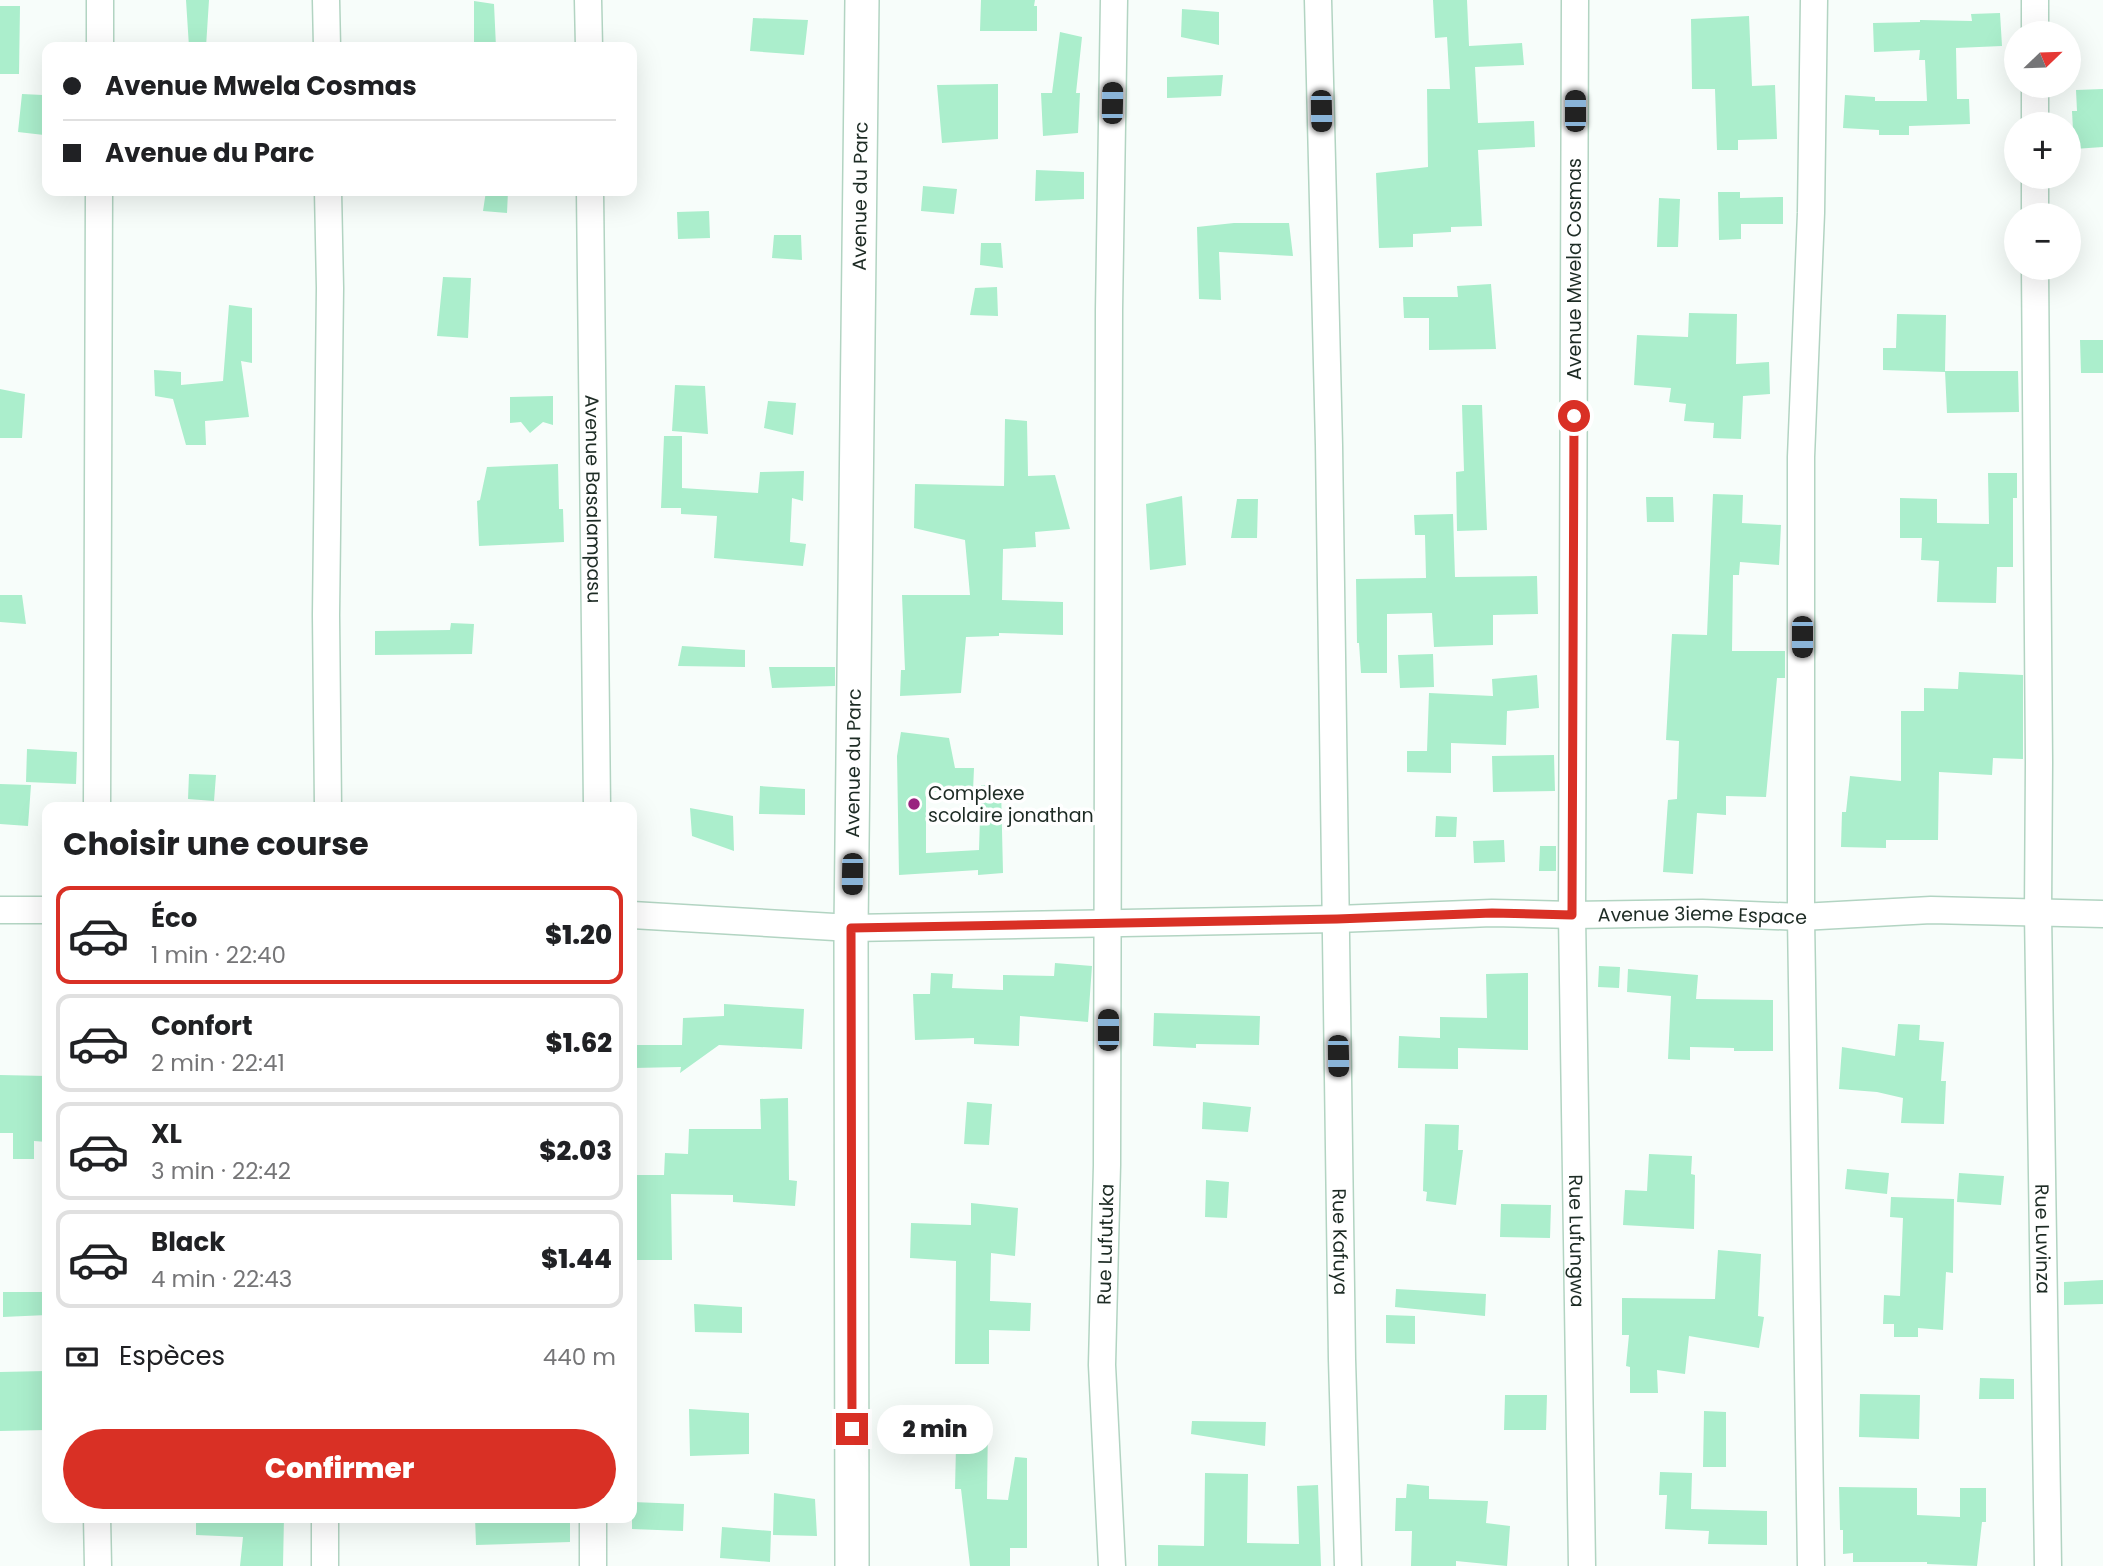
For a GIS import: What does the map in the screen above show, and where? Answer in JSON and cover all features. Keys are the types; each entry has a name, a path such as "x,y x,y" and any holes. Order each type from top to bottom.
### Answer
{"street":[{"path":"100,0 100,42"},
{"path":"326,0 327,42"},
{"path":"588,0 589,42"},
{"name":"Avenue du Parc","path":"852,1566 851,928 862,0"},
{"name":"Rue Lufutuka","path":"1112,1566 1102,1365 1107,1165 1109,310 1114,0"},
{"name":"Rue Kafuya","path":"1318,0 1329,445 1342,1359 1348,1566"},
{"name":"Avenue Mwela Cosmas","path":"1572,915 1575,0"},
{"path":"1811,1566 1801,917 1801,457 1811,213 1814,0"},
{"path":"2035,0 2035,21"},
{"path":"97,802 99,196"},
{"path":"328,196 328,802"},
{"name":"Avenue Basalampasu","path":"590,196 597,802"},
{"name":"Rue Luvinza","path":"2035,280 2038,913 2048,1566"},
{"name":"Avenue 3ieme Espace","path":"637,915 851,928 1337,919 1492,913 1702,913 1801,917 1931,909 2103,914"},
{"path":"0,910 42,910"},
{"name":"Rue Lufungwa","path":"1572,915 1582,1566"},
{"path":"97,1523 97,1566"},
{"path":"325,1523 325,1566"},
{"path":"593,1523 593,1566"}],"building":[{"path":"186,0 209,0 206,42 189,42"},
{"path":"981,0 1035,0 1037,31 980,31"},
{"path":"1433,0 1467,0 1469,46 1522,43 1524,65 1475,67 1478,123 1534,121 1535,147 1478,150 1482,226 1451,227 1451,232 1413,234 1413,247 1379,248 1376,173 1428,167 1427,89 1450,89 1447,37 1435,38"},
{"path":"474,1 494,4 496,42 474,42"},
{"path":"0,6 20,6 19,74 0,74"},
{"path":"1182,9 1219,12 1219,45 1181,37"},
{"path":"2000,13 2002,46 1956,48 1957,99 1969,99 1970,124 1909,126 1909,135 1879,135 1879,130 1843,128 1845,95 1875,97 1875,101 1927,101 1925,60 1919,60 1920,50 1874,52 1873,23 1972,21 1971,14"},
{"path":"1749,16 1752,86 1775,85 1777,139 1738,140 1738,150 1717,150 1715,89 1692,89 1691,19"},
{"path":"753,18 808,20 804,55 750,51"},
{"path":"1060,32 1082,37 1076,93 1080,93 1078,133 1043,136 1041,93 1052,93"},
{"path":"1223,75 1221,96 1167,98 1167,77"},
{"path":"998,84 998,139 942,143 937,85"},
{"path":"2103,89 2103,147 2081,149 2081,112 2072,111 2077,111 2076,98 2081,98 2081,90"},
{"path":"22,94 42,95 42,135 18,132"},
{"path":"1036,170 1084,172 1084,199 1035,201"},
{"path":"923,186 957,189 954,214 921,211"},
{"path":"1718,192 1740,192 1740,198 1783,197 1783,224 1741,224 1741,239 1719,240"},
{"path":"485,196 508,196 507,213 483,211"},
{"path":"1659,198 1680,199 1678,247 1657,247"},
{"path":"709,211 710,238 678,239 677,212"},
{"path":"1234,223 1289,223 1293,256 1219,252 1221,300 1199,299 1197,227"},
{"path":"774,235 801,235 802,260 772,258"},
{"path":"981,243 1001,243 1003,268 980,265"},
{"path":"443,277 471,278 468,338 437,336"},
{"path":"1491,284 1496,349 1429,350 1429,318 1404,318 1403,297 1458,297 1457,286"},
{"path":"997,287 998,316 970,315 975,288"},
{"path":"229,305 252,308 252,363 241,361 249,417 205,421 206,445 186,445 173,399 155,396 154,370 181,372 181,385 223,381"},
{"path":"1689,313 1737,314 1736,364 1769,362 1770,394 1743,396 1741,439 1713,438 1714,423 1684,421 1686,404 1669,402 1671,388 1634,385 1637,335 1688,337"},
{"path":"1897,314 1946,315 1945,372 1883,370 1883,348 1896,348"},
{"path":"2080,340 2103,340 2103,373 2081,373"},
{"path":"1945,371 2018,371 2019,412 1947,413"},
{"path":"675,385 705,386 708,434 672,431"},
{"path":"0,389 25,394 22,438 0,438"},
{"path":"553,396 553,425 543,422 530,433 521,422 510,423 510,397"},
{"path":"768,401 796,403 793,435 764,428"},
{"path":"1462,405 1482,405 1487,530 1457,531 1456,472 1464,471"},
{"path":"1005,419 1027,421 1028,476 1055,475 1070,529 1035,532 1036,547 1003,549 1002,600 1063,602 1063,635 999,633 999,636 966,637 961,693 900,696 901,670 905,670 902,595 970,595 965,540 914,528 915,484 1004,486"},
{"path":"664,436 682,436 682,488 758,493 760,472 804,471 803,501 792,498 790,542 806,544 803,566 714,558 717,516 681,514 681,508 661,508"},
{"path":"558,464 559,509 563,509 564,542 479,546 477,501 480,500 487,467"},
{"path":"1988,473 2017,473 2017,498 2013,498 2013,567 1997,567 1996,603 1937,602 1939,561 1921,560 1922,538 1900,538 1900,498 1937,499 1937,523 1989,524"},
{"path":"1713,494 1743,495 1742,523 1781,525 1779,565 1740,562 1739,575 1733,575 1732,651 1785,651 1785,678 1777,678 1766,797 1726,796 1726,815 1697,813 1693,874 1663,872 1668,800 1677,799 1679,741 1666,740 1672,634 1707,635"},
{"path":"1182,496 1186,565 1150,570 1146,504"},
{"path":"1646,497 1673,497 1674,522 1647,522"},
{"path":"1237,499 1258,499 1257,538 1231,538"},
{"path":"1453,514 1455,577 1537,576 1538,614 1493,615 1493,645 1434,647 1432,613 1387,614 1387,673 1361,673 1357,643 1356,579 1426,578 1425,535 1415,535 1414,515"},
{"path":"0,595 22,595 26,624 0,622"},
{"path":"451,623 474,624 472,654 375,655 375,631 450,630"},
{"path":"682,646 745,650 745,667 678,666"},
{"path":"1433,654 1434,687 1400,688 1398,655"},
{"path":"769,667 835,667 835,686 772,688"},
{"path":"1959,672 2023,675 2023,759 1993,758 1992,775 1939,772 1938,840 1886,840 1886,848 1841,847 1842,812 1846,812 1850,776 1901,781 1901,711 1924,711 1924,688 1958,689"},
{"path":"1537,675 1539,708 1507,711 1506,745 1451,743 1451,773 1407,772 1407,751 1427,751 1429,693 1493,696 1492,679"},
{"path":"901,732 949,738 955,768 974,768 973,791 926,792 926,853 979,850 981,785 1001,787 1003,873 978,875 978,870 899,875 897,756"},
{"path":"27,749 77,752 76,784 26,782"},
{"path":"1554,755 1555,791 1493,792 1492,756"},
{"path":"189,774 216,775 214,801 188,799"},
{"path":"0,784 31,785 28,826 0,824"},
{"path":"760,786 805,789 805,815 759,814"},
{"path":"690,808 733,816 734,851 692,836"},
{"path":"1436,816 1457,817 1456,837 1435,837"},
{"path":"1504,840 1505,862 1474,863 1473,841"},
{"path":"1540,846 1556,846 1556,871 1539,871"},
{"path":"1055,963 1092,966 1088,1022 1020,1016 1019,1046 974,1044 974,1038 915,1040 913,994 930,994 931,973 953,974 952,988 1003,990 1003,975 1054,976"},
{"path":"1599,966 1620,967 1619,988 1598,987"},
{"path":"1628,969 1698,975 1696,999 1773,1000 1773,1051 1690,1047 1690,1060 1668,1059 1671,996 1627,992"},
{"path":"1528,973 1528,1050 1458,1048 1458,1069 1398,1068 1399,1036 1440,1038 1440,1017 1487,1018 1486,974"},
{"path":"724,1004 804,1009 802,1049 719,1045 680,1073 681,1067 637,1068 637,1045 682,1045 683,1018 724,1016"},
{"path":"1154,1013 1260,1016 1259,1045 1196,1044 1196,1048 1153,1046"},
{"path":"1898,1024 1920,1025 1919,1040 1944,1042 1941,1081 1946,1081 1944,1124 1901,1123 1903,1098 1877,1092 1839,1089 1842,1047 1895,1056"},
{"path":"0,1075 42,1076 42,1142 34,1141 34,1159 13,1159 13,1133 0,1133"},
{"path":"788,1098 789,1180 797,1181 795,1206 733,1202 733,1195 671,1194 672,1260 637,1260 637,1175 664,1175 665,1153 688,1154 689,1129 761,1129 760,1099"},
{"path":"967,1102 992,1104 989,1145 964,1144"},
{"path":"1203,1102 1251,1107 1248,1132 1202,1129"},
{"path":"1425,1124 1459,1125 1458,1150 1463,1150 1456,1205 1426,1201 1427,1192 1423,1191"},
{"path":"1649,1154 1692,1156 1691,1174 1695,1175 1694,1229 1623,1225 1625,1190 1647,1191"},
{"path":"1847,1169 1889,1173 1887,1194 1845,1189"},
{"path":"1959,1173 2004,1176 2001,1205 1957,1202"},
{"path":"1206,1180 1229,1182 1227,1218 1205,1217"},
{"path":"1891,1197 1954,1199 1953,1273 1946,1272 1943,1330 1918,1328 1918,1337 1894,1337 1894,1324 1883,1324 1884,1295 1900,1296 1903,1218 1890,1217"},
{"path":"971,1203 1018,1208 1015,1256 991,1253 990,1301 1031,1303 1030,1331 989,1330 989,1364 955,1364 956,1261 910,1258 911,1223 971,1225"},
{"path":"1501,1204 1551,1205 1550,1238 1500,1237"},
{"path":"1718,1250 1761,1254 1758,1316 1764,1317 1759,1348 1689,1336 1685,1374 1657,1370 1658,1393 1630,1393 1630,1367 1626,1366 1629,1335 1622,1335 1622,1298 1715,1299"},
{"path":"2103,1280 2103,1304 2064,1305 2064,1282"},
{"path":"1396,1289 1486,1294 1485,1316 1395,1307"},
{"path":"3,1292 42,1292 42,1315 3,1317"},
{"path":"694,1304 742,1307 742,1333 695,1332"},
{"path":"1386,1315 1415,1316 1415,1344 1386,1343"},
{"path":"42,1371 42,1430 0,1431 0,1372"},
{"path":"1980,1378 2014,1379 2014,1399 1979,1399"},
{"path":"1860,1394 1920,1395 1919,1439 1859,1437"},
{"path":"1505,1395 1547,1395 1546,1430 1504,1430"},
{"path":"689,1409 749,1413 749,1454 690,1456"},
{"path":"1704,1411 1726,1412 1726,1467 1703,1467"},
{"path":"965,1419 988,1420 987,1499 1008,1500 1015,1457 1027,1458 1027,1548 1010,1548 1010,1566 970,1566 961,1489 955,1489 956,1446 964,1446"},
{"path":"1192,1421 1266,1422 1265,1446 1191,1434"},
{"path":"1660,1472 1692,1473 1691,1509 1767,1511 1767,1545 1708,1544 1709,1531 1665,1529 1667,1495 1659,1495"},
{"path":"1205,1473 1248,1474 1247,1543 1299,1544 1297,1486 1318,1485 1321,1566 1158,1566 1158,1545 1204,1546"},
{"path":"1407,1484 1429,1486 1429,1499 1488,1501 1486,1523 1510,1526 1507,1566 1456,1561 1456,1566 1411,1566 1412,1531 1395,1531 1396,1498 1406,1498"},
{"path":"1839,1487 1917,1488 1917,1515 1960,1517 1960,1488 1986,1488 1986,1522 1982,1522 1977,1566 1927,1562 1853,1562 1853,1553 1843,1554"},
{"path":"774,1493 815,1499 817,1536 773,1535"},
{"path":"637,1502 684,1504 683,1531 632,1529 632,1523 637,1523"},
{"path":"196,1523 284,1523 283,1566 240,1566 243,1537 196,1535"},
{"path":"475,1523 570,1523 570,1542 476,1545"},
{"path":"722,1527 771,1531 770,1562 720,1558"}],"place":[{"name":"Complexe scolaire jonathan","path":"914,804"}],"route":[{"path":"852,1429 851,928 1337,919 1492,913 1572,915 1574,416"}]}
